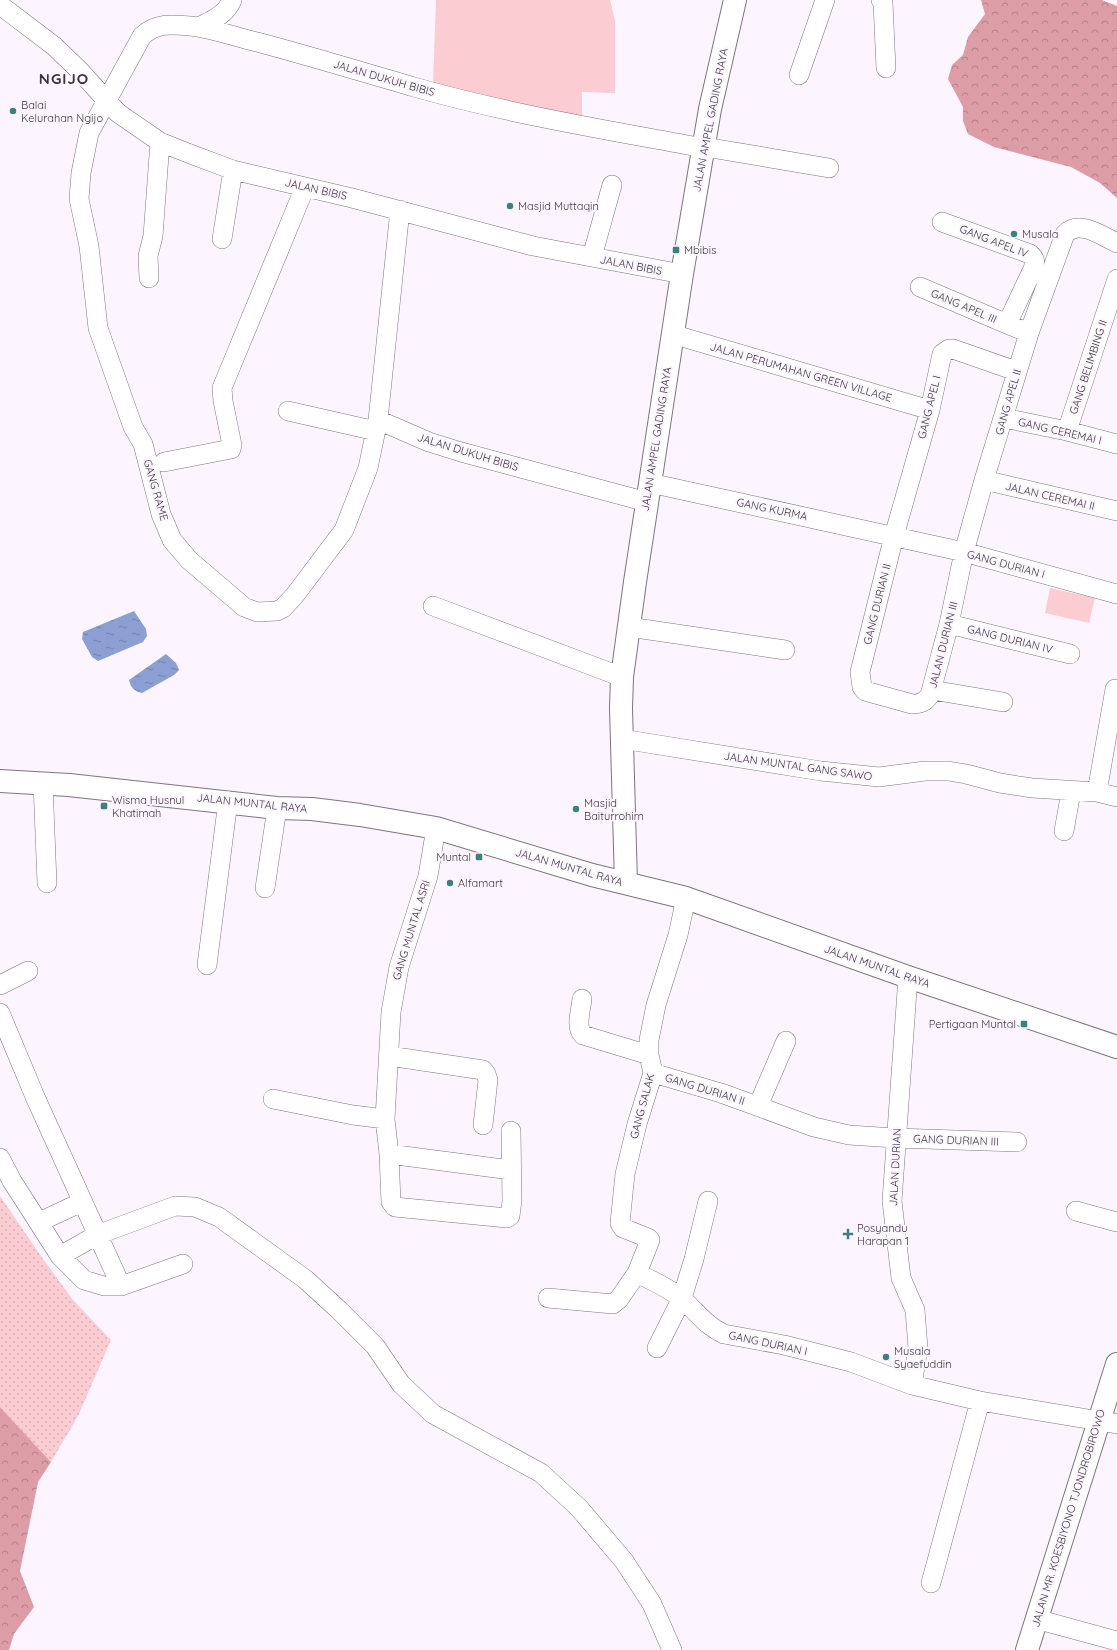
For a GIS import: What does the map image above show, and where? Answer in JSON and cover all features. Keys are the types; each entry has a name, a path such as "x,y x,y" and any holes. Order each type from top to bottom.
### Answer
{"main road":[{"name":"JALAN AMPEL GADING RAYA","path":"626,882 621,708 622,677 648,492 682,274 710,110 735,0"},
{"name":"JALAN MUNTAL RAYA","path":"0,781 122,790 228,801 277,808 360,815 436,828 592,875 626,882 686,898 908,977 1117,1047"},
{"name":"JALAN MR. KOESBIYONO TJONDROBIROWO","path":"1027,1650 1036,1619 1108,1423 1117,1364"}],"street":[{"path":"199,28 222,14 229,7 232,0"},
{"path":"800,75 825,0"},
{"path":"881,0 883,3 886,68"},
{"name":"JALAN BIBIS","path":"0,5 54,46 80,71 118,113 160,142 234,170 400,210 533,246 682,274"},
{"name":"JALAN DUKUH BIBIS","path":"107,102 142,36 150,29 160,25 171,24 199,28 304,54 467,101 562,122 704,148 829,168"},
{"name":"GANG RAME","path":"107,102 89,133 81,173 79,199 89,246 98,328 133,426 143,444 161,514 172,540 189,560 244,607 257,612 277,611 283,608 295,595 344,530 368,468 377,426"},
{"path":"149,278 148,256 153,236 160,142"},
{"path":"222,239 234,170"},
{"path":"592,257 612,184"},
{"path":"164,462 231,449 232,445 223,401 222,388 305,187"},
{"path":"377,426 400,210"},
{"name":"GANG APEL IV","path":"942,222 1030,254 1034,257 1035,262 1033,270 1007,324"},
{"name":"GANG APEL II","path":"964,552 984,480 1004,418 1016,371 1065,234 1069,229 1081,227 1117,243"},
{"name":"GANG BELIMBING II","path":"1067,431 1117,279"},
{"name":"GANG APEL III","path":"920,287 1007,324"},
{"path":"1007,324 1029,333"},
{"name":"JALAN PERUMAHAN GREEN VILLAGE","path":"672,334 930,410"},
{"name":"GANG APEL I","path":"894,536 930,410 940,358 945,351 953,349 1016,371"},
{"name":"JALAN DUKUH BIBIS","path":"288,411 377,426 449,448 648,492"},
{"name":"GANG CEREMAI I","path":"1004,418 1067,431 1117,444"},
{"name":"JALAN CEREMAI II","path":"984,480 1117,511"},
{"name":"GANG KURMA","path":"648,492 894,536"},
{"name":"GANG DURIAN I","path":"894,536 1117,590"},
{"name":"GANG DURIAN II","path":"860,672 894,536"},
{"name":"JALAN DURIAN III","path":"860,672 862,687 866,691 912,704 920,704 926,701 932,690 949,624 964,552"},
{"path":"433,606 622,677"},
{"name":"GANG DURIAN IV","path":"949,624 1070,654"},
{"path":"629,627 785,650"},
{"path":"1097,792 1115,689"},
{"path":"932,690 1003,702"},
{"name":"JALAN MUNTAL GANG SAWO","path":"622,739 821,771 879,777 925,771 948,771 1000,783 1032,788 1070,792 1097,792 1117,797"},
{"path":"43,783 47,883"},
{"path":"1064,831 1070,792"},
{"path":"207,965 228,801"},
{"path":"265,888 277,808"},
{"name":"GANG MUNTAL ASRI","path":"436,828 428,876 399,966 391,1012 385,1119 389,1154 391,1202 395,1207 506,1218 510,1216 510,1131"},
{"name":"GANG SALAK","path":"637,1273 650,1240 623,1228 620,1223 626,1174 651,1064 649,1040 656,1005 678,935 686,898"},
{"path":"0,985 28,971"},
{"name":"JALAN DURIAN","path":"908,977 895,1138 892,1201 901,1278 915,1310 918,1348 912,1385"},
{"name":"GANG DURIAN II","path":"582,999 578,1026 580,1032 584,1035 721,1093 830,1132 849,1136 895,1138"},
{"path":"0,1013 36,1099 121,1286"},
{"name":"GANG DURIAN II","path":"758,1106 786,1041"},
{"path":"389,1056 484,1070 488,1080 483,1125"},
{"path":"273,1099 353,1115 385,1119"},
{"name":"GANG DURIAN III","path":"895,1138 1017,1142"},
{"path":"389,1154 511,1170"},
{"path":"0,1158 12,1181 60,1256 84,1280 104,1286 121,1286 183,1264"},
{"path":"658,1348 682,1298 694,1260 708,1201"},
{"path":"39,1222 82,1202"},
{"path":"60,1256 97,1235 175,1206 195,1207 219,1217 305,1279 340,1310 375,1346 400,1384 433,1414 541,1473 578,1508 624,1561 652,1604 672,1650"},
{"path":"1076,1211 1117,1222"},
{"path":"548,1298 613,1304 619,1299 637,1273"},
{"name":"GANG DURIAN I","path":"637,1273 682,1298 706,1323 715,1330 724,1334 778,1344 851,1362 912,1385"},
{"path":"912,1385 980,1401 1108,1423"},
{"path":"930,1583 980,1401"},
{"path":"1036,1619 1117,1641"}],"shaded area":[{"path":"436,0 610,0 615,21 615,93 582,92 582,118 433,84"},
{"path":"1050,588 1095,598 1089,623 1045,613"},
{"path":"0,1196 73,1300 111,1340 78,1416 51,1462 0,1407"}],"green space":[{"path":"981,0 1102,0 1117,6 1117,198 1100,183 1071,167 994,147 968,134 963,121 963,107 948,79 952,65 963,55 968,37 985,14"},
{"path":"0,1407 51,1462 38,1482 20,1571 34,1607 14,1634 9,1650 0,1650"}],"water":[{"path":"134,611 146,629 147,636 143,642 98,661 92,657 82,639 83,632"},
{"path":"166,654 176,663 179,670 174,675 142,693 133,689 129,680"}],"place":[{"name":"Balai Kelurahan Ngijo","path":"13,111"},
{"name":"Masjid Muttaqin","path":"510,206"},
{"name":"Musala","path":"1014,234"},
{"name":"Mbibis","path":"676,250"},
{"name":"Wisma Husnul Khatimah","path":"104,806"},
{"name":"Masjid Baiturrohim","path":"576,809"},
{"name":"Muntal","path":"479,857"},
{"name":"Alfamart","path":"450,883"},
{"name":"Pertigaan Muntal","path":"1024,1024"},
{"name":"Posyandu Harapan 1","path":"848,1234"},
{"name":"Musala Syaefuddin","path":"886,1357"}],"district":[{"name":"NGIJO","path":"64,79"}]}
